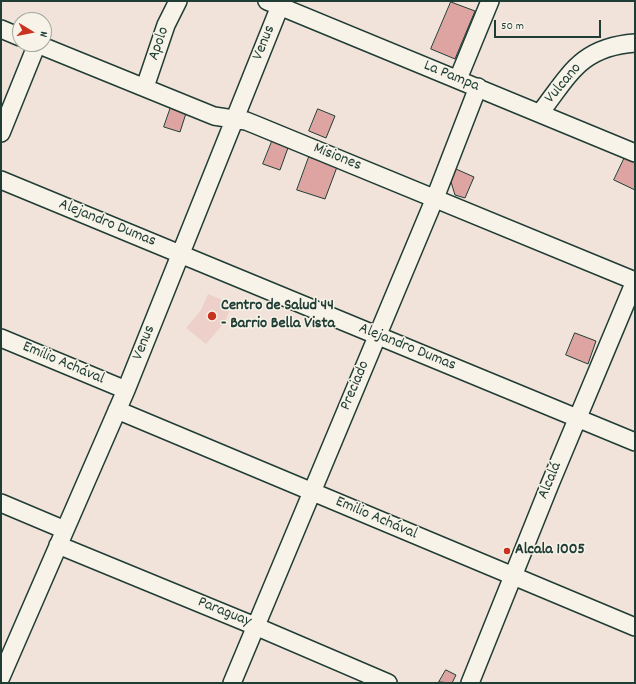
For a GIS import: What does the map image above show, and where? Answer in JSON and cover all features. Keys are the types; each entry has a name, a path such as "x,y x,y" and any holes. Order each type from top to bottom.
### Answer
{"street":[{"name":"Apolo","path":"145,87 166,25 178,1"},
{"path":"458,79 490,1"},
{"name":"La Pampa","path":"274,4 635,153"},
{"name":"Venus","path":"1,677 126,390 182,254 233,119 274,4"},
{"path":"1,29 12,34"},
{"name":"Vulcano","path":"540,113 571,72 587,56 601,49 618,44 635,43"},
{"name":"Misiones","path":"52,50 214,116 256,125 635,281"},
{"path":"1,133 34,52"},
{"name":"Preciado","path":"232,683 435,198 478,88"},
{"name":"Alejandro Dumas","path":"1,180 635,442"},
{"name":"Alcalá","path":"470,683 635,281"},
{"name":"Emilio Achával","path":"1,338 126,390"},
{"name":"Emilio Achával","path":"117,410 635,627"},
{"name":"Paraguay","path":"1,503 62,538 255,626 388,683"}],"shaded area":[{"name":"Centro de Salud 44 - Barrio Bella Vista","path":"208,294 232,304 225,322 206,344 186,328 201,310"}],"building":[{"path":"451,2 475,11 455,59 431,49"},
{"path":"173,101 188,107 180,132 164,127"},
{"path":"318,109 335,116 326,138 309,131"},
{"path":"273,139 289,145 280,170 263,164"},
{"path":"309,157 337,167 325,199 297,190"},
{"path":"625,157 635,162 635,190 614,180"},
{"path":"456,169 474,177 465,198 455,195 451,182"},
{"path":"575,333 596,341 588,364 566,355"},
{"path":"446,670 456,675 452,683 439,682"}],"place":[{"name":"Centro de Salud 44 - Barrio Bella Vista","path":"212,316"},
{"name":"Alcala 1005","path":"507,551"}]}
